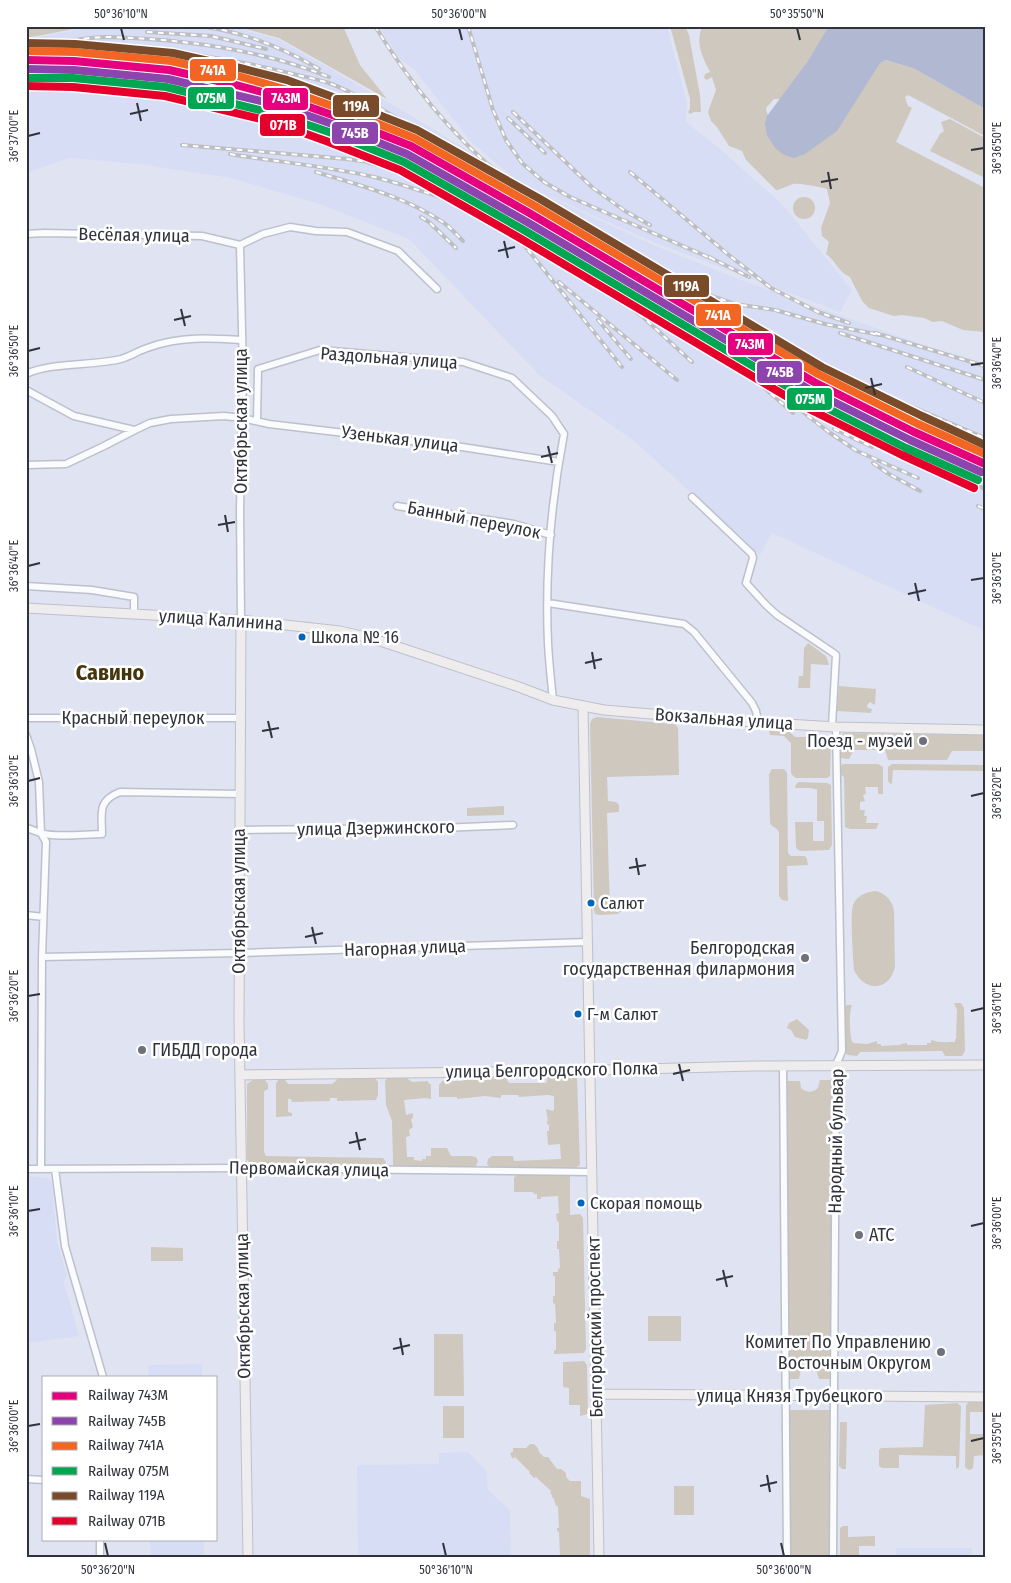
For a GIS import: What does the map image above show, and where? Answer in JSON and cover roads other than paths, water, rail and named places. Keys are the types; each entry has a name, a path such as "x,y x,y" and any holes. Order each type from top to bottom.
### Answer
{"main road":[{"name":"улица Калинина","path":"26,608 240,620 340,631 374,639 553,700 583,707"},
{"name":"Октябрьская улица","path":"240,620 240,1075 248,1557"},
{"name":"Вокзальная улица","path":"583,707 758,722 874,728 985,730"},
{"name":"Белгородский проспект","path":"583,707 599,1557"},
{"name":"улица Белгородского Полка","path":"240,1075 783,1066 985,1065"},
{"name":"улица Князя Трубецкого","path":"596,1394 985,1397"}],"street":[{"path":"240,245 263,234 290,227 347,232 398,251 437,289"},
{"name":"Весёлая улица","path":"26,234 202,236 240,245"},
{"name":"Октябрьская улица","path":"240,245 243,373 240,620"},
{"path":"26,374 41,369 122,359 150,347 194,338 241,340"},
{"name":"Раздольная улица","path":"257,421 258,369 320,350 463,362 512,378 552,416 564,434 558,462"},
{"path":"26,390 74,416 135,430"},
{"name":"Узенькая улица","path":"26,465 66,464 150,423 171,419 224,416 462,447 558,462"},
{"path":"553,700 548,643 548,603 551,535 558,462"},
{"name":"Народный бульвар","path":"692,497 752,554 753,558 746,583 761,600 777,615 836,655 834,726 842,1051 836,1066 833,1557"},
{"name":"Банный переулок","path":"397,506 514,524 551,535"},
{"path":"26,586 92,590 134,597 134,614"},
{"path":"548,603 684,624 694,632 752,703 758,722"},
{"name":"Красный переулок","path":"26,718 240,718"},
{"path":"26,736 39,782 41,833 46,842 42,957 41,1169"},
{"path":"26,828 54,835 102,834 103,804 110,796 120,792 240,794"},
{"name":"улица Дзержинского","path":"240,830 440,828 513,825"},
{"path":"26,915 43,917"},
{"name":"Нагорная улица","path":"42,957 588,942"},
{"path":"783,1066 787,1557"},
{"name":"Первомайская улица","path":"26,1169 241,1168 592,1172"},
{"path":"55,1169 65,1246 103,1376"},
{"path":"26,1479 42,1480"},
{"path":"100,1540 100,1557"}],"railway":[{"path":"200,26 247,36 276,47 319,69"},
{"path":"375,26 401,66 430,104 446,123 498,173"},
{"path":"468,26 493,110 506,140 522,163 544,182 570,197 715,260"},
{"path":"147,32 211,36 266,49"},
{"path":"62,41 108,37 192,43 276,59 329,77"},
{"path":"26,49 93,48 159,51 224,59 319,80 343,89 383,110 484,171"},
{"path":"513,112 593,188 625,211 650,225"},
{"path":"508,118 545,153"},
{"path":"182,145 376,163"},
{"path":"230,154 374,177 449,200 486,215 520,240 622,367"},
{"path":"369,163 414,173 458,188 479,198 723,347 757,373"},
{"path":"492,168 659,272 697,291 735,304 775,310 825,324 880,335"},
{"path":"316,172 382,193 414,206 444,223 463,241"},
{"path":"630,172 771,288 818,312 849,323"},
{"path":"421,217 429,222 456,248"},
{"path":"709,257 749,277"},
{"path":"596,281 653,314"},
{"path":"559,282 677,380"},
{"path":"669,304 702,327"},
{"path":"630,307 692,362"},
{"path":"598,320 631,359"},
{"path":"840,333 985,380"},
{"path":"875,333 985,366"},
{"path":"775,348 985,438"},
{"path":"752,364 816,410 838,422 985,489"},
{"path":"907,367 985,403"},
{"path":"746,372 793,413"},
{"path":"790,402 857,451 918,478"},
{"path":"834,429 872,447"},
{"path":"873,463 920,491"},
{"path":"978,506 985,509"}],"rail line":[{"name":"119А","path":"26,43 75,44 173,53 287,80 417,130 540,199 822,367 985,445"},
{"name":"741А","path":"26,51 75,52 171,61 238,76 284,89 338,108 414,138 535,206 818,374 918,424 985,454"},
{"name":"743М","path":"26,60 74,61 169,70 281,97 411,146 531,214 814,382 914,432 985,464"},
{"name":"745В","path":"26,69 74,70 168,79 278,105 407,154 527,222 810,390 910,440 981,472"},
{"name":"075М","path":"26,78 73,78 166,87 276,114 329,132 404,162 522,229 805,397 906,448 978,480"},
{"name":"071В","path":"26,86 73,87 165,96 273,122 400,170 518,237 801,405 974,488"}],"place":[{"name":"Школа № 16","path":"302,637"},
{"name":"Поезд - музей","path":"923,741"},
{"name":"Салют","path":"591,903"},
{"name":"Белгородская государственная филармония","path":"805,958"},
{"name":"Г-м Салют","path":"578,1014"},
{"name":"ГИБДД города","path":"142,1050"},
{"name":"Скорая помощь","path":"581,1203"},
{"name":"АТС","path":"859,1235"},
{"name":"Комитет По Управлению Восточным Округом","path":"941,1352"}],"district":[{"name":"Савино","path":"110,672"}]}
